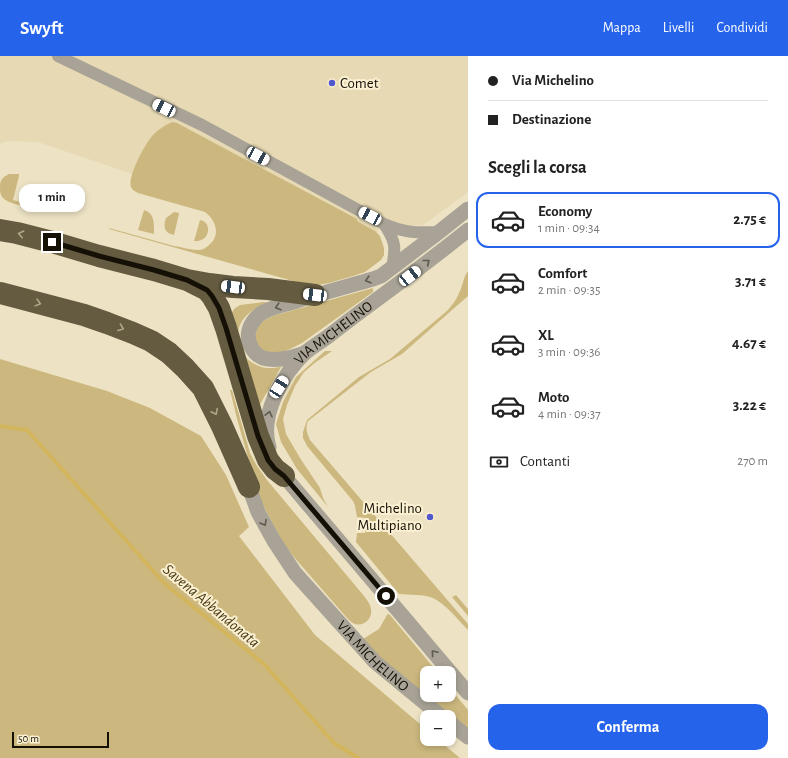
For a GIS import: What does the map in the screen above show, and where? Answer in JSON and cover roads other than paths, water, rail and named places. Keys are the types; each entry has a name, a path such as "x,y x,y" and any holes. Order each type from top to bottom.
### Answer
{"highway":[{"path":"0,230 52,242 187,280 233,287 268,289 315,295"},
{"path":"187,280 207,290 219,308 260,442 268,460 275,469 284,476"},
{"path":"0,293 107,323 151,341 169,353 203,388 222,426 248,487"}],"street":[{"path":"58,56 202,125 384,224 398,230 408,232 439,232"},
{"name":"VIA MICHELINO","path":"306,353 288,358 264,358 251,348 249,330 252,323 259,316 270,309 381,276 468,210"},
{"path":"384,224 392,236 394,243 395,254 392,268"},
{"name":"VIA MICHELINO","path":"468,230 410,276 306,353 290,370 279,387 268,416 266,436 274,460 284,476 468,693"},
{"name":"VIA MICHELINO","path":"248,487 258,512 274,542 295,573 375,662 433,710"},
{"path":"456,728 468,737"}],"waterway":[{"name":"Savena Abbandonata","path":"0,426 27,430 164,583 265,665 334,743 358,758"}],"place":[{"name":"Comet","path":"332,83"},
{"name":"Michelino Multipiano","path":"430,517"}]}
